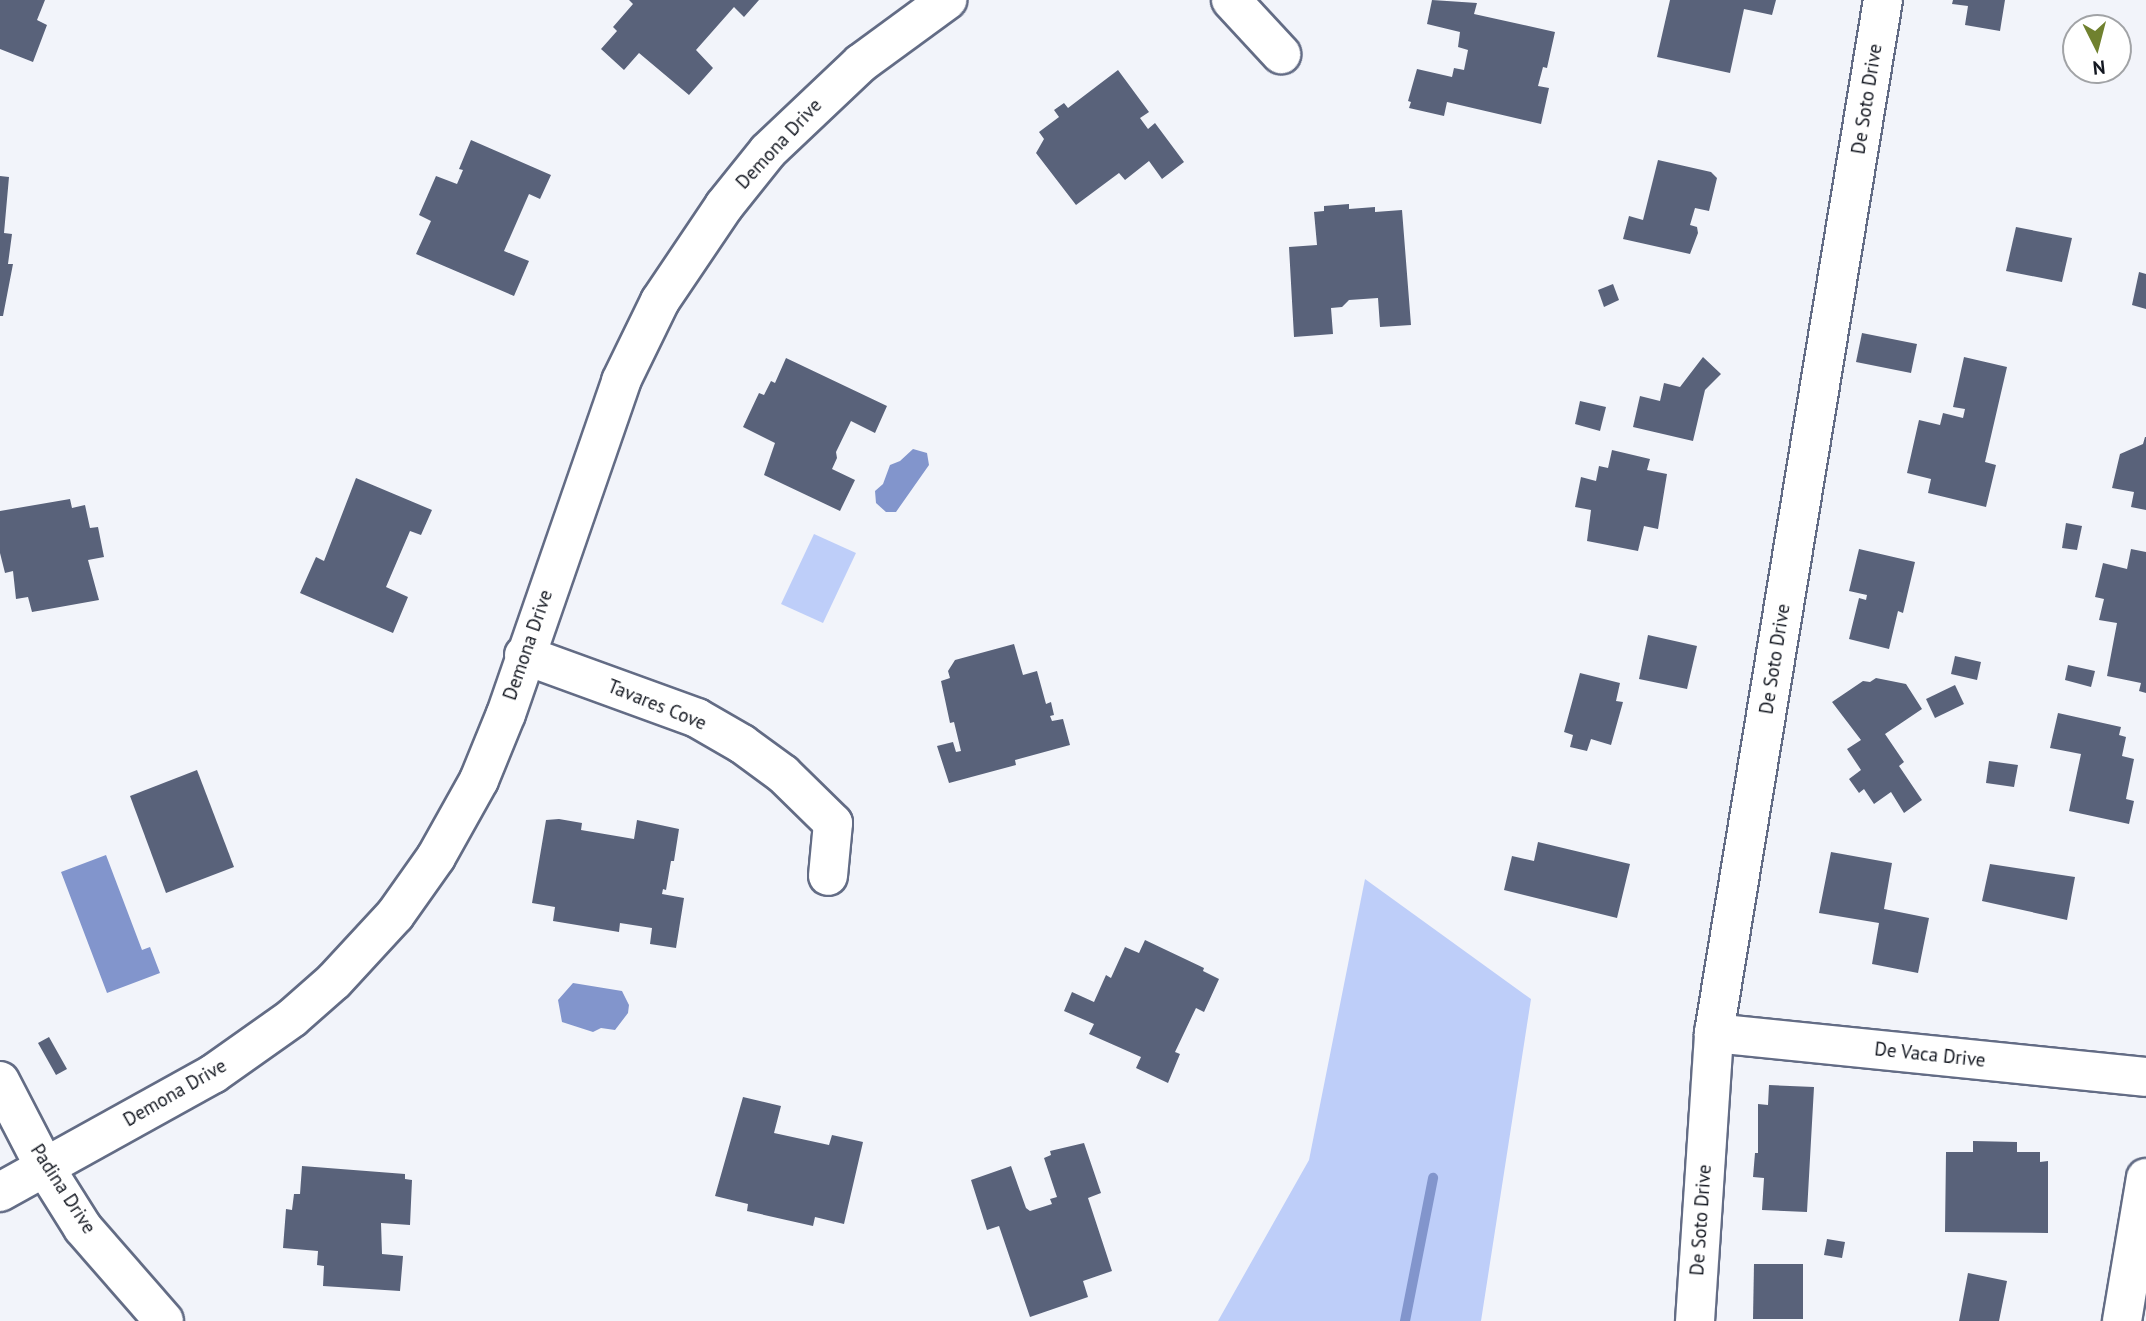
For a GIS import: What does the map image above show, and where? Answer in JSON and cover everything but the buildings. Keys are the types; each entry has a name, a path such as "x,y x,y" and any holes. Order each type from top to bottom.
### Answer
{"street":[{"name":"Demona Drive","path":"0,1192 213,1074 292,1018 334,981 395,915 436,857 479,780 506,713 524,654 621,381 660,301 687,257 768,151 861,63 947,0"},
{"path":"1231,0 1281,54"},
{"name":"De Soto Drive","path":"1695,1321 1714,1033 1883,0"},
{"name":"Tavares Cove","path":"524,654 697,719 742,744 783,774 833,823 828,876"},
{"name":"De Vaca Drive","path":"1714,1033 2146,1077"},
{"name":"Padina Drive","path":"0,1082 44,1166 83,1228 164,1321"},
{"path":"2122,1321 2146,1178"}],"shaded area":[{"path":"913,449 927,453 929,465 896,512 886,512 876,503 875,491 883,484 890,465 900,461"},
{"path":"814,534 856,553 823,623 781,604"},
{"path":"106,855 142,950 150,947 160,973 107,993 61,872"},
{"path":"1365,879 1531,999 1481,1321 1218,1321 1309,1160"},
{"path":"573,983 622,991 629,1005 628,1013 615,1030 601,1028 593,1032 562,1022 558,1000"}],"waterway":[{"path":"1405,1321 1433,1178"}]}
